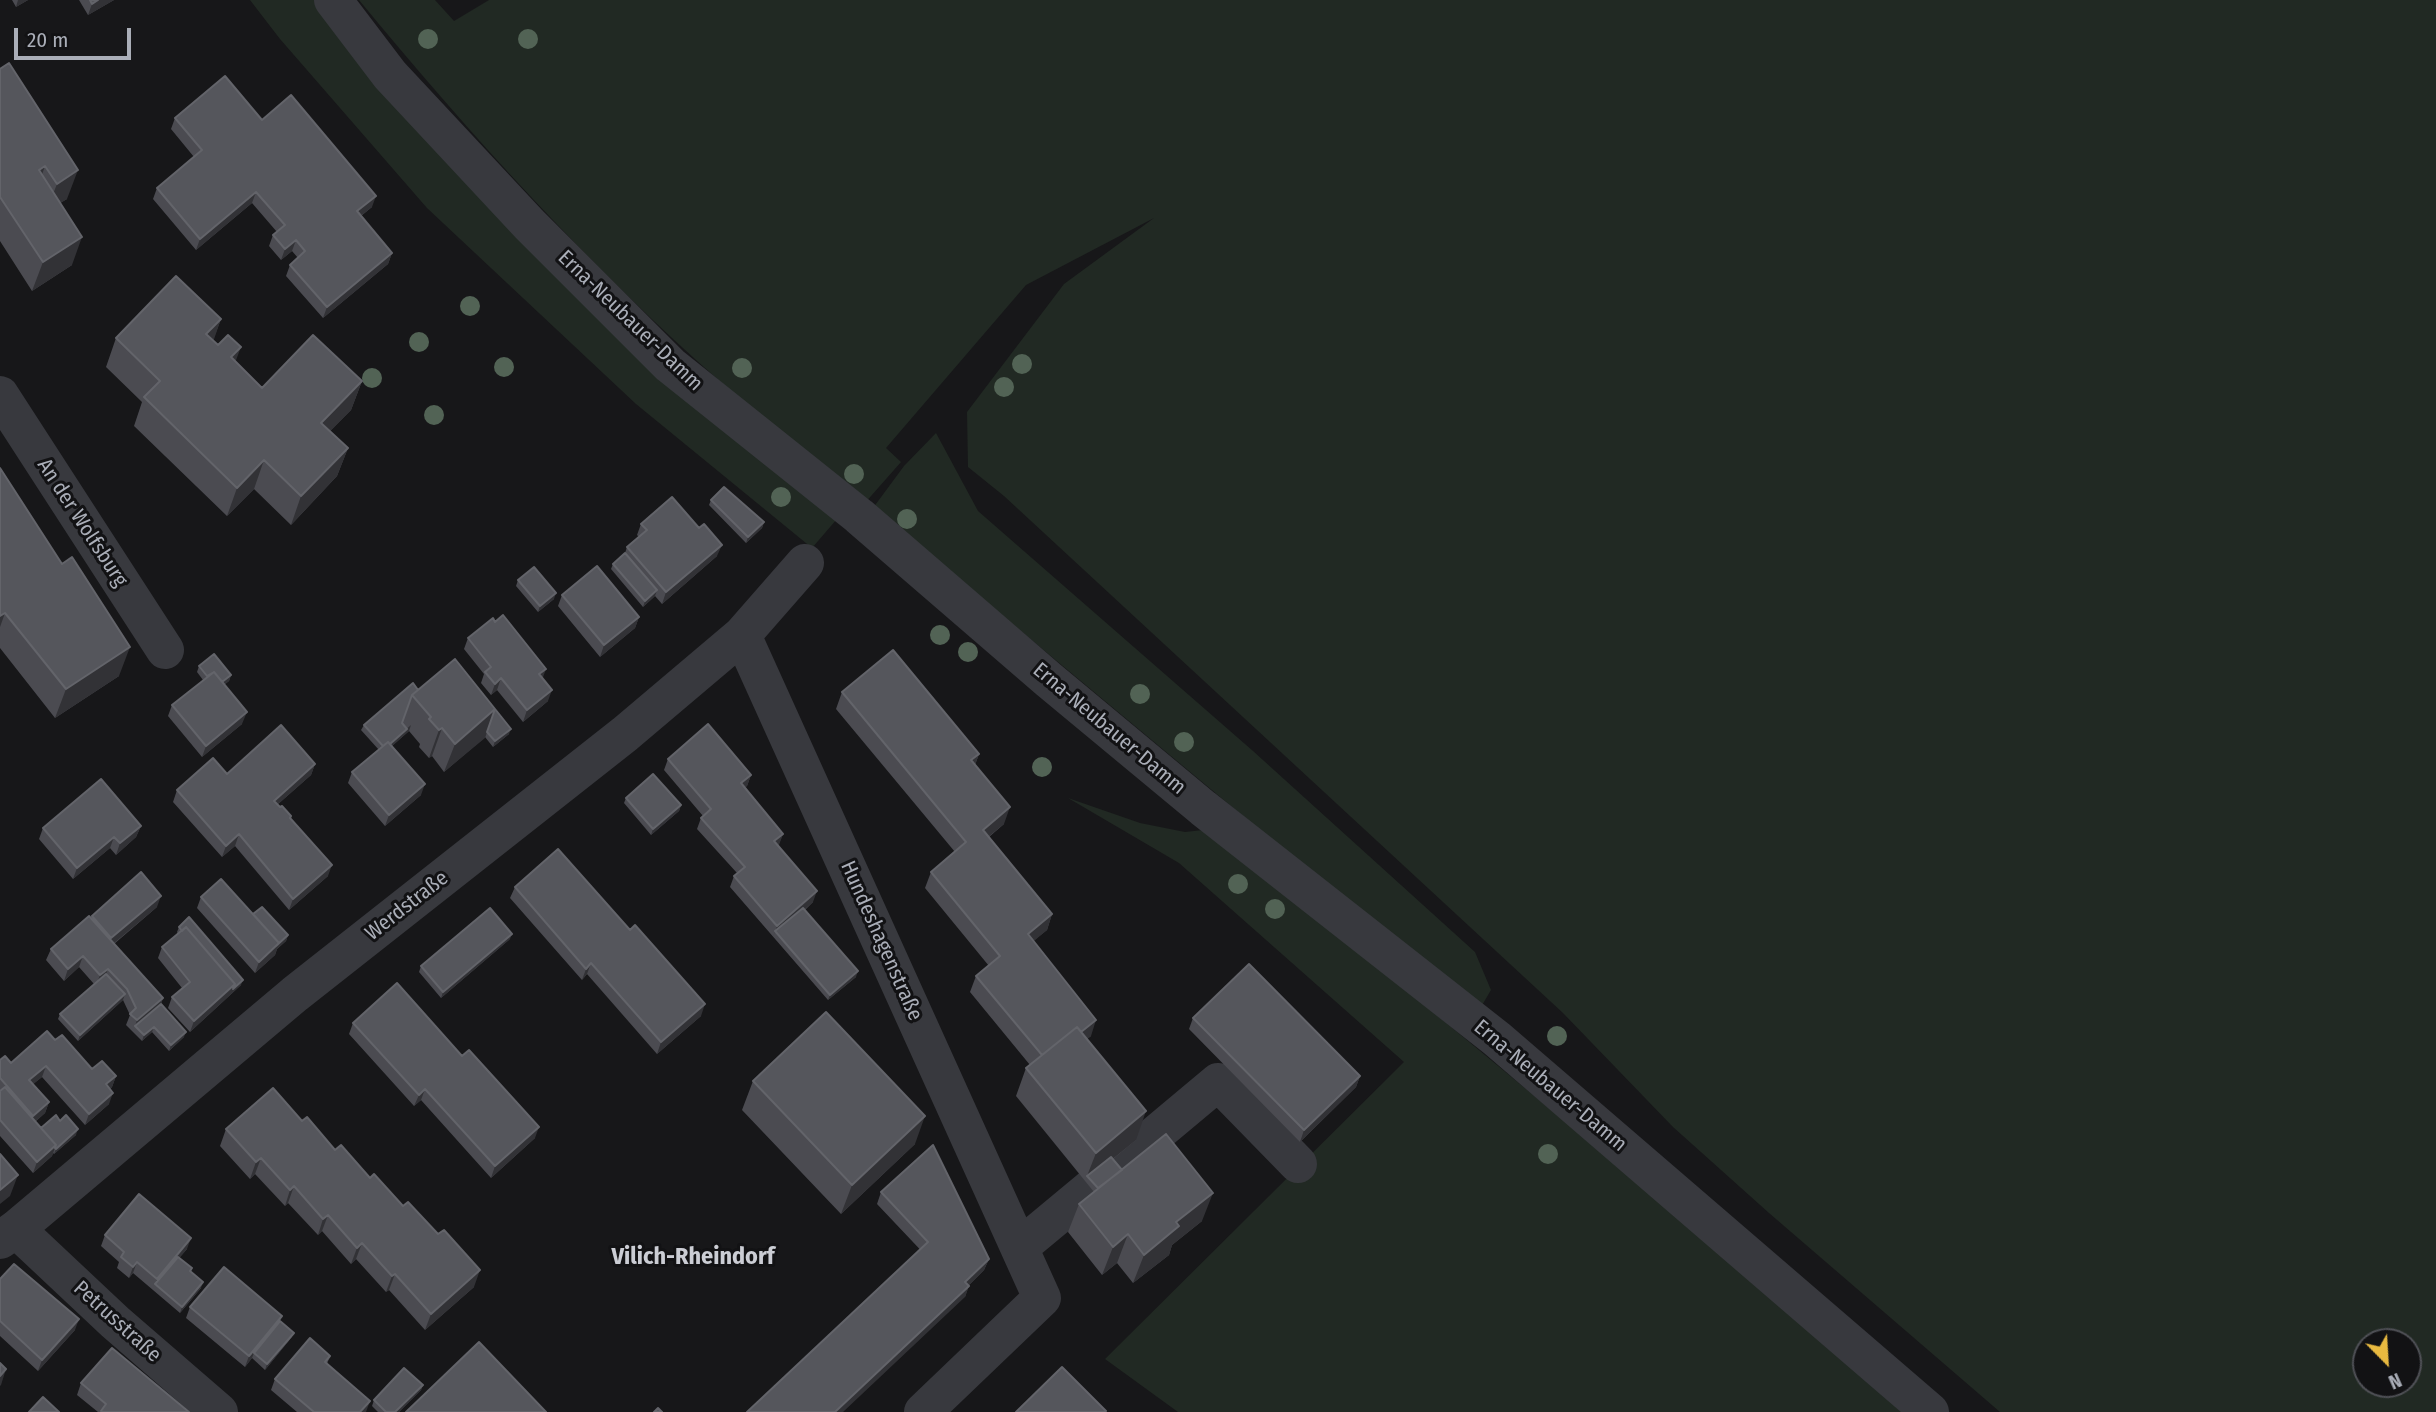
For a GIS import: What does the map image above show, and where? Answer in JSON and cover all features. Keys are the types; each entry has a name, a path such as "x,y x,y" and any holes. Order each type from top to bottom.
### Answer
{"street":[{"name":"Erna-Neubauer-Damm","path":"333,0 390,75 529,224 670,365 859,516 1192,799 1497,1039 1930,1412"},
{"name":"An der Wolfsburg","path":"0,396 164,650"},
{"name":"Werdstraße","path":"8,1234 295,994 625,734 741,635 804,563"},
{"name":"Hundeshagenstraße","path":"741,635 1042,1298 923,1412"},
{"path":"1020,1247 1217,1082 1298,1164"},
{"name":"Petrusstraße","path":"8,1234 219,1412"}],"shaded area":[{"path":"250,0 320,0 837,519 812,548 636,404 427,208 280,39"},
{"path":"359,0 435,0 454,21 489,0 2436,0 2436,1412 2000,1412 1673,1127 1563,1013 1004,496 968,467 967,412 1064,284 1154,218 1026,285 886,448 901,462 864,504 723,384 626,294 534,200"},
{"path":"936,433 978,511 1253,751 1475,952 1491,990 1481,1007 1368,920 873,508 904,466"},
{"path":"1068,798 1140,823 1185,832 1212,829 1916,1412 1178,1412 1105,1359 1404,1062 1179,863"}],"building":[{"path":"9,63 78,170 57,184 45,166 39,170 82,237 43,262 0,197 0,69"},
{"path":"225,76 262,120 291,95 376,196 357,211 392,253 327,307 290,265 305,251 296,240 285,249 273,235 285,225 256,192 200,239 157,188 202,150 175,118"},
{"path":"176,276 221,319 206,334 218,345 228,335 241,347 231,357 262,388 313,335 362,381 321,423 348,448 301,496 264,460 237,488 144,397 160,381 116,338"},
{"path":"0,468 62,564 72,557 130,647 66,689 5,613 0,616"},
{"path":"724,487 764,522 748,537 711,500"},
{"path":"672,497 699,528 704,524 722,545 666,592 627,547 647,530 641,524"},
{"path":"625,553 657,590 645,601 613,564"},
{"path":"597,566 639,617 604,645 562,595"},
{"path":"534,567 556,593 540,606 518,580"},
{"path":"503,615 546,669 539,674 552,690 527,710 501,678 495,684 485,672 491,667 468,638 493,618 495,622"},
{"path":"893,650 979,754 971,760 1010,807 983,830 1052,914 1028,934 1096,1020 1081,1032 1077,1027 1042,1055 976,976 1000,956 931,872 966,842 842,692"},
{"path":"214,654 231,675 222,682 214,672 207,676 199,666"},
{"path":"455,659 495,709 455,744 442,728 439,730 429,719 431,717 412,695"},
{"path":"214,672 247,712 206,746 172,705"},
{"path":"413,683 418,690 412,695 402,723 407,729 390,744 388,742 383,746 364,725"},
{"path":"495,709 511,729 495,741 487,732"},
{"path":"708,724 751,775 741,783 783,834 774,841 817,891 777,926 734,876 745,867 701,818 711,809 668,759"},
{"path":"281,725 315,764 274,801 282,806 332,865 293,899 239,834 226,846 177,790 213,758 227,774"},
{"path":"388,742 425,784 389,815 352,772"},
{"path":"653,774 681,805 653,829 626,798"},
{"path":"101,779 141,826 120,843 114,837 77,868 43,828"},
{"path":"558,849 630,930 635,925 705,1004 661,1042 591,963 586,969 515,887"},
{"path":"141,872 161,896 111,938 92,916"},
{"path":"221,879 279,943 259,962 201,897"},
{"path":"262,907 288,935 276,946 279,943 253,914"},
{"path":"490,908 512,934 443,992 421,966"},
{"path":"803,908 858,971 830,995 775,931"},
{"path":"89,916 163,998 137,1020 130,1014 136,1008 127,989 108,969 100,975 83,956 68,969 51,949"},
{"path":"189,917 243,980 233,989 235,984 186,927 182,931 179,927"},
{"path":"186,927 235,984 194,1021 172,997 190,982 162,947"},
{"path":"1249,964 1360,1076 1304,1130 1193,1018"},
{"path":"106,974 125,994 80,1035 60,1014"},
{"path":"397,983 462,1056 469,1050 539,1127 495,1166 425,1089 419,1095 353,1023"},
{"path":"161,1004 186,1032 171,1045 154,1027 144,1035 135,1026"},
{"path":"826,1012 925,1116 852,1185 753,1081"},
{"path":"1077,1027 1146,1111 1096,1153 1026,1068"},
{"path":"47,1031 55,1040 62,1035 92,1069 102,1061 116,1076 106,1084 113,1093 89,1114 46,1066 29,1080 49,1102 33,1116 0,1078 0,1060 5,1056 11,1063"},
{"path":"5,1087 56,1145 37,1162 0,1120 0,1091"},
{"path":"273,1088 302,1121 307,1117 335,1150 341,1145 370,1178 374,1174 403,1206 408,1202 438,1234 444,1230 480,1270 431,1314 362,1243 357,1248 328,1215 323,1219 294,1186 290,1190 261,1158 256,1162 226,1129"},
{"path":"56,1115 60,1121 66,1115 78,1129 56,1149 56,1145 41,1128"},
{"path":"1166,1134 1213,1193 1176,1222 1179,1226 1144,1255 1128,1234 1113,1247 1079,1204"},
{"path":"933,1145 989,1259 965,1282 969,1286 835,1412 747,1412 928,1242 881,1192"},
{"path":"0,1154 18,1175 0,1190"},
{"path":"1111,1157 1122,1170 1098,1188 1087,1176"},
{"path":"139,1194 191,1238 157,1279 137,1262 133,1267 121,1257 124,1252 105,1235"},
{"path":"178,1257 192,1268 190,1271 203,1282 182,1307 155,1284"},
{"path":"14,1264 79,1319 42,1360 0,1321 0,1279"},
{"path":"224,1267 282,1316 249,1356 190,1307"},
{"path":"280,1321 294,1333 267,1364 254,1353"},
{"path":"310,1338 330,1356 325,1362 370,1401 360,1412 314,1412 275,1379"},
{"path":"479,1342 546,1412 406,1412"},
{"path":"112,1348 189,1412 102,1412 106,1404 81,1383"},
{"path":"0,1363 6,1369 0,1376"},
{"path":"1062,1367 1105,1412 1016,1412"},
{"path":"404,1368 423,1385 395,1412 386,1412 374,1400"},
{"path":"43,1397 59,1412 29,1412"}],"district":[{"name":"Vilich-Rheindorf","path":"693,1257"}]}
